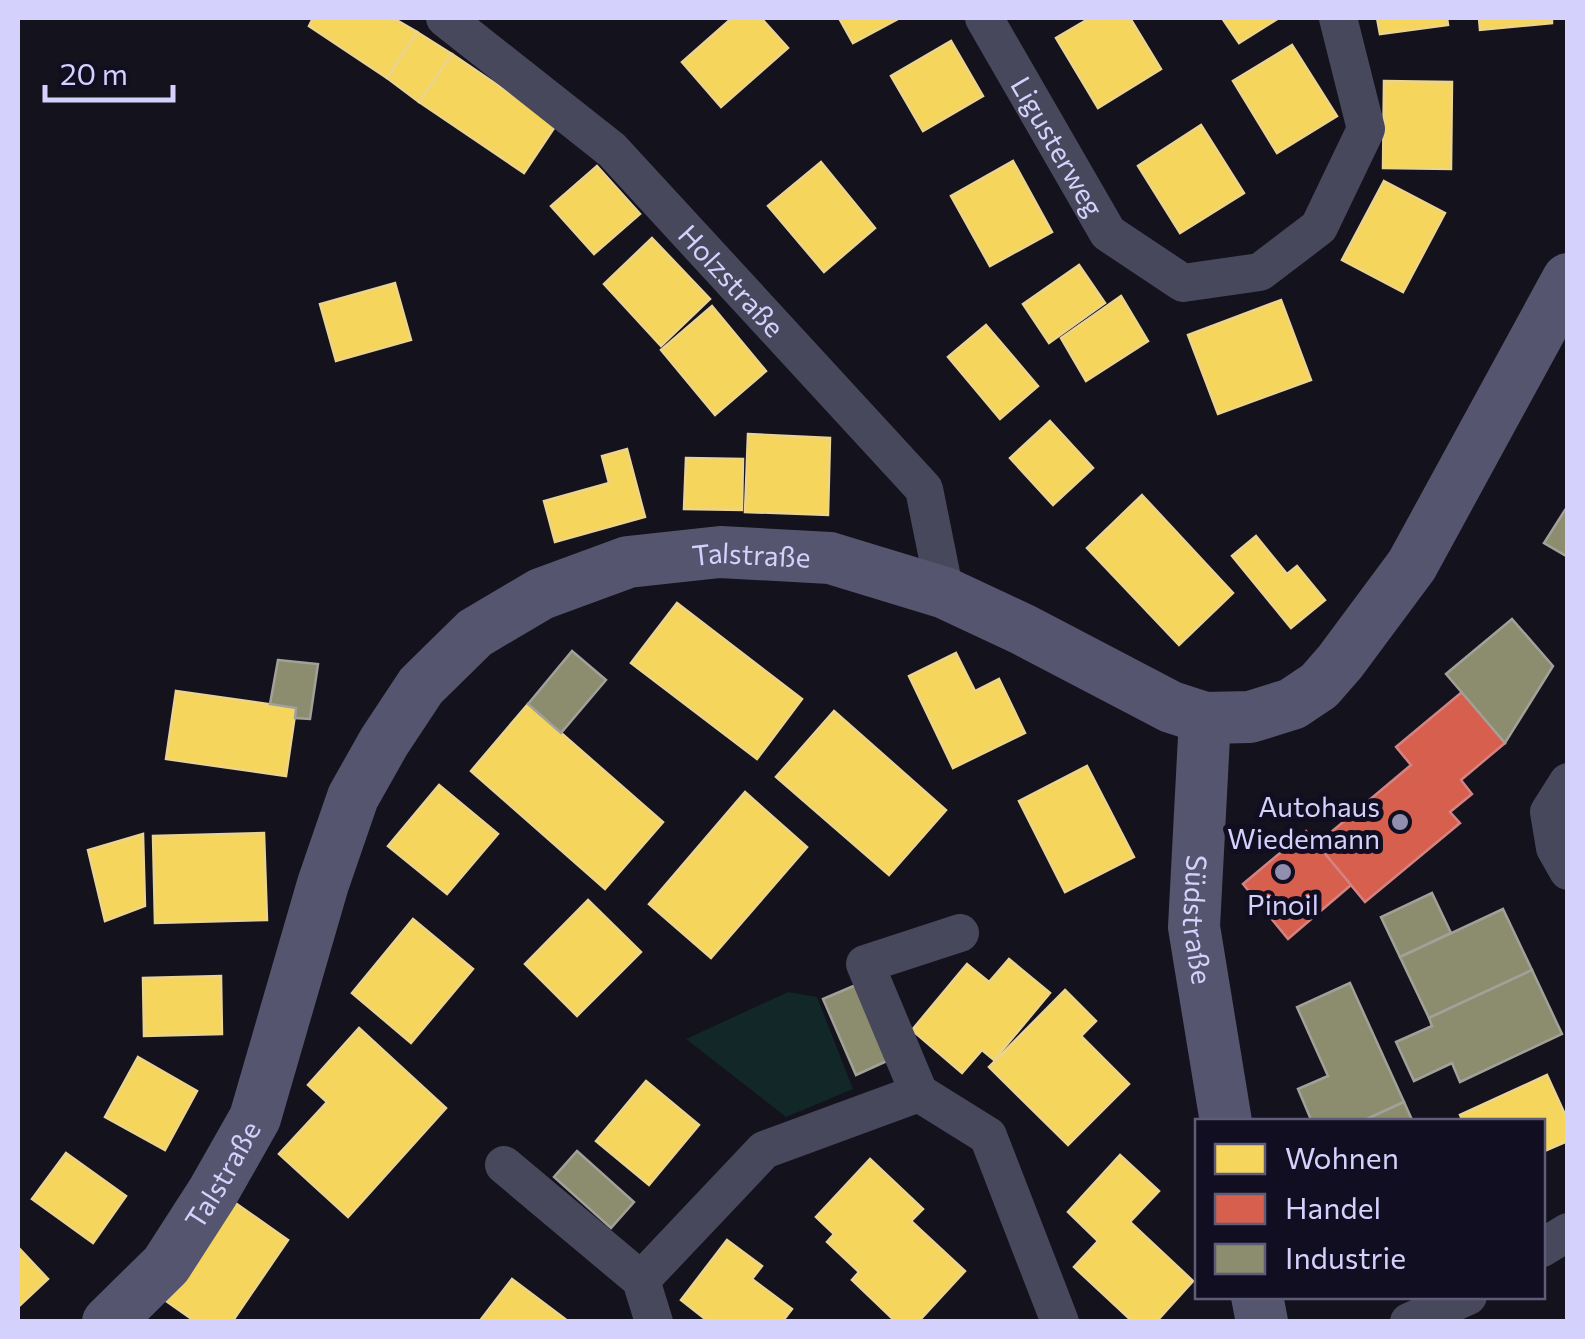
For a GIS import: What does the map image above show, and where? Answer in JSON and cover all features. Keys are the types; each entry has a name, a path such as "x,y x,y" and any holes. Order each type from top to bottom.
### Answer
{"street":[{"name":"Holzstraße","path":"445,18 612,150 924,489 945,593"},
{"name":"Ligusterweg","path":"984,18 1108,233 1183,284 1260,272 1319,227 1366,129 1338,18"},
{"name":"Talstraße","path":"108,1322 166,1265 255,1118 324,884 354,798 384,742 422,686 475,633 541,594 628,562 720,552 830,558 945,593 1171,707 1205,718 1250,717 1292,704 1319,686 1340,662 1412,565 1568,279"},
{"name":"Südstraße","path":"1205,718 1194,927 1226,1119"},
{"path":"1568,782 1550,812 1556,848 1568,871"},
{"path":"960,933 865,964 919,1093 988,1136 1060,1322"},
{"path":"640,1280 764,1150 919,1093"},
{"path":"504,1165 640,1280 654,1322"},
{"path":"1545,1246 1568,1232"},
{"path":"1409,1322 1461,1299"}],"green space":[{"path":"788,992 817,997 853,1089 786,1117 686,1039"}],"building: Wohnen":[{"path":"313,18 393,18 417,32 387,78 309,26"},
{"path":"732,18 761,18 788,48 721,107 682,62"},
{"path":"839,18 900,18 853,43"},
{"path":"1090,18 1130,18 1161,69 1098,108 1056,38"},
{"path":"1222,18 1279,18 1239,43"},
{"path":"1377,18 1447,18 1448,25 1380,34"},
{"path":"1479,18 1552,18 1552,23 1480,30"},
{"path":"417,32 452,54 419,102 387,78"},
{"path":"951,41 983,96 923,131 891,76"},
{"path":"1292,45 1337,116 1277,153 1233,81"},
{"path":"452,54 556,125 524,173 419,102"},
{"path":"1384,81 1452,82 1451,169 1383,168"},
{"path":"1201,125 1244,193 1180,233 1138,166"},
{"path":"1013,161 1052,232 990,266 951,196"},
{"path":"821,162 875,228 824,272 768,206"},
{"path":"597,166 640,214 594,254 551,206"},
{"path":"1384,181 1445,213 1403,292 1342,260"},
{"path":"652,238 710,299 661,346 604,284"},
{"path":"1079,265 1105,303 1049,343 1023,304"},
{"path":"395,283 411,340 336,361 320,304"},
{"path":"1121,296 1148,341 1086,381 1061,338"},
{"path":"1281,300 1311,380 1218,414 1188,335"},
{"path":"712,306 766,371 715,415 661,350"},
{"path":"986,325 1038,386 1000,419 948,357"},
{"path":"1050,421 1093,468 1053,505 1010,458"},
{"path":"748,434 830,438 828,515 745,512"},
{"path":"627,449 645,517 555,542 544,501 609,483 602,456"},
{"path":"686,458 743,459 742,510 684,509"},
{"path":"1142,495 1233,593 1179,645 1087,548"},
{"path":"1256,536 1287,574 1297,566 1325,600 1291,628 1232,556"},
{"path":"677,603 802,699 757,759 631,663"},
{"path":"956,653 975,691 999,679 1025,733 953,768 909,676"},
{"path":"176,691 296,708 286,776 166,759"},
{"path":"528,704 663,822 605,889 471,771"},
{"path":"834,711 946,810 889,875 776,777"},
{"path":"1087,766 1134,857 1065,892 1019,801"},
{"path":"439,785 498,834 447,894 388,846"},
{"path":"745,792 807,847 711,958 649,904"},
{"path":"264,833 267,920 155,923 153,836"},
{"path":"143,834 145,906 105,921 88,850"},
{"path":"588,900 641,952 577,1016 525,964"},
{"path":"413,919 473,969 411,1043 352,993"},
{"path":"1009,959 1050,993 994,1060 982,1050 962,1073 912,1030 967,964 989,982"},
{"path":"221,976 222,1034 144,1036 143,978"},
{"path":"1065,990 1096,1021 1081,1036 1129,1084 1068,1145 989,1067"},
{"path":"359,1028 446,1108 348,1217 279,1154 327,1102 308,1085"},
{"path":"138,1057 197,1091 165,1150 105,1117"},
{"path":"1547,1075 1568,1121 1568,1141 1545,1151 1545,1119 1462,1119 1460,1115"},
{"path":"646,1081 699,1125 649,1185 596,1141"},
{"path":"66,1153 126,1196 93,1243 32,1199"},
{"path":"1120,1155 1159,1191 1130,1222 1193,1281 1156,1322 1133,1322 1074,1267 1098,1241 1068,1212"},
{"path":"870,1159 923,1209 911,1221 965,1271 918,1322 896,1322 852,1280 859,1272 827,1242 834,1234 816,1217"},
{"path":"234,1202 288,1240 232,1322 196,1322 166,1301"},
{"path":"727,1240 762,1266 752,1279 792,1309 782,1322 709,1322 681,1300"},
{"path":"18,1247 48,1279 18,1307"},
{"path":"512,1279 565,1319 479,1322"}],"building: Handel":[{"path":"1462,692 1505,743 1461,780 1472,794 1450,812 1460,823 1365,902 1317,844 1411,765 1396,747"},
{"path":"1306,831 1351,885 1288,939 1243,884"}],"building: Industrie":[{"path":"1565,510 1568,512 1568,557 1544,543"},
{"path":"1512,619 1553,666 1505,743 1446,674"},
{"path":"572,651 606,680 561,733 528,704"},
{"path":"278,660 318,664 310,719 295,718 296,708 270,704"},
{"path":"1432,893 1451,933 1400,957 1381,917"},
{"path":"1503,909 1532,970 1429,1018 1400,957"},
{"path":"1532,970 1562,1034 1460,1082 1452,1063 1414,1081 1396,1042 1432,1026 1429,1018"},
{"path":"1350,983 1404,1102 1367,1119 1311,1119 1298,1089 1328,1076 1297,1007"},
{"path":"856,985 889,1060 856,1075 823,999"},
{"path":"1404,1102 1412,1119 1366,1119"},
{"path":"577,1151 634,1202 611,1228 554,1177"}],"place":[{"name":"Autohaus Wiedemann","path":"1400,822"},
{"name":"Pinoil","path":"1283,872"}]}
